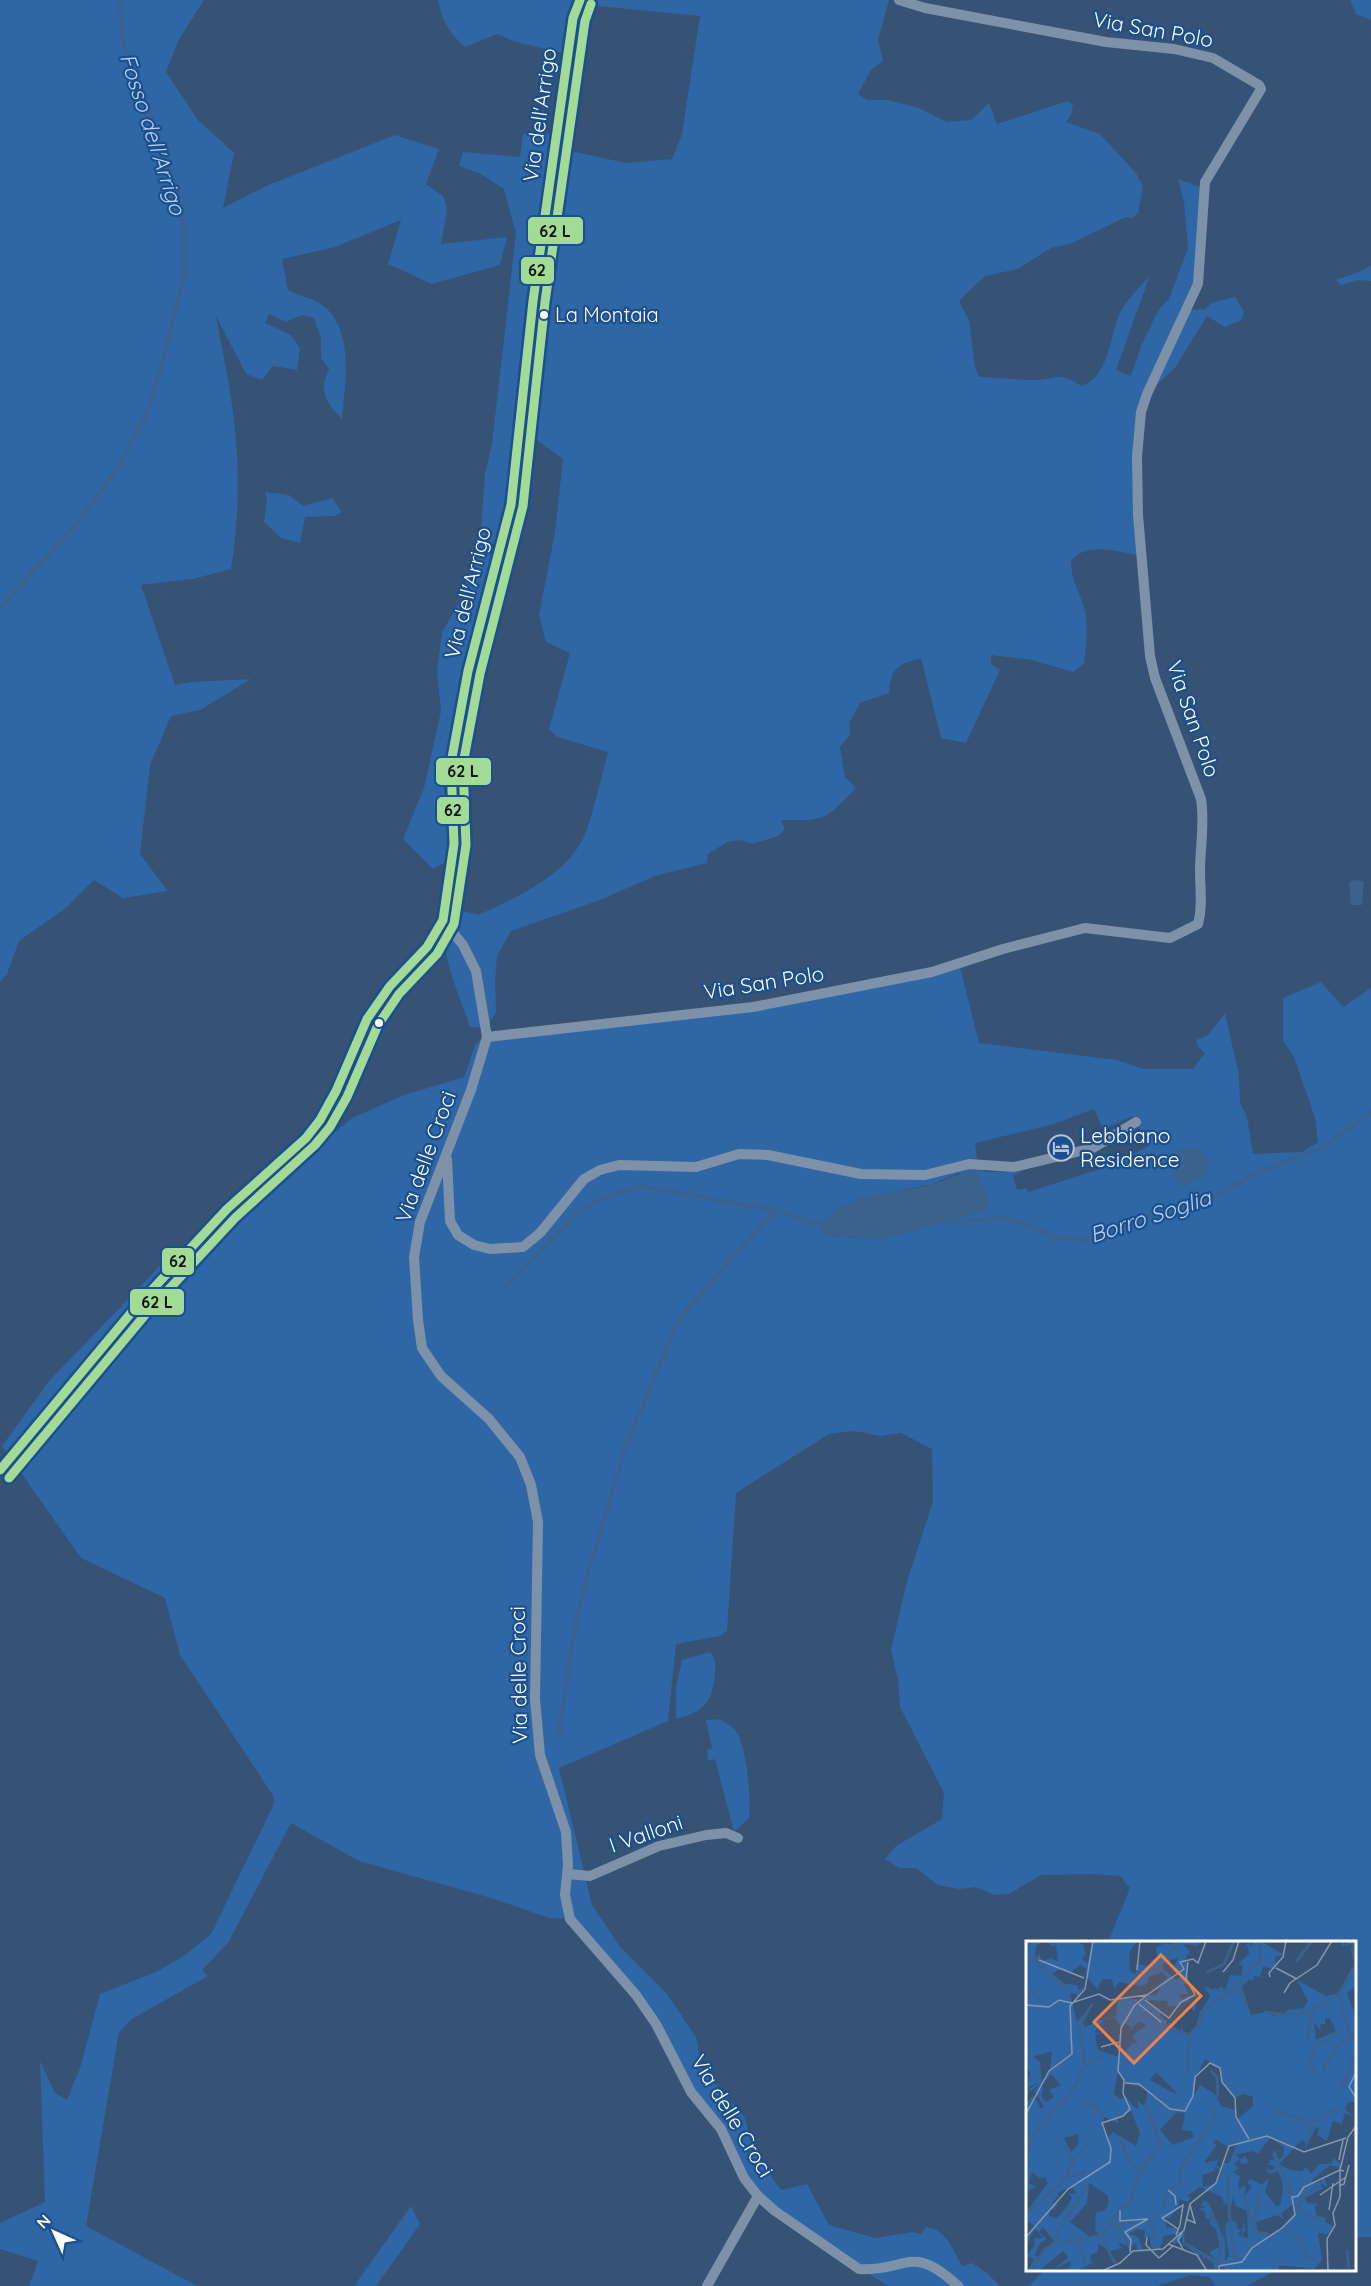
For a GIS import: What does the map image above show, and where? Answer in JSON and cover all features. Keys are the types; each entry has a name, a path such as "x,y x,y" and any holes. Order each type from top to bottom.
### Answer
{"street":[{"name":"Via dell'Arrigo","path":"0,1470 135,1307 227,1209 313,1129 336,1090 367,1019 390,986 427,947 442,920 454,844 451,763 468,671 511,506 535,290 573,18 580,0"},
{"name":"Via San Polo","path":"487,1037 753,1007 932,972 1003,949 1085,928 1170,938 1198,924 1202,913 1200,869 1203,816 1201,799 1152,667 1138,515 1137,457 1141,412 1147,394 1198,284 1204,182 1261,89 1259,85 1213,58 1174,49 1106,42 899,0"},
{"name":"Via delle Croci","path":"442,920 463,945 476,971 487,1037 471,1090 420,1222 414,1257 419,1330 422,1348 441,1376 489,1419 520,1457 531,1485 538,1522 535,1699 540,1755 566,1832 568,1874 565,1895 570,1919 636,1995 656,2024 691,2092 725,2136 744,2178 758,2196 775,2211 859,2269 873,2270 904,2261 920,2261 939,2270 958,2286"},
{"path":"447,1152 450,1221 458,1235 474,1245 490,1249 523,1247 540,1233 584,1179 600,1170 619,1165 696,1167 739,1154 768,1155 861,1174 925,1175 969,1164 1014,1167 1093,1148 1136,1122"},
{"name":"I Valloni","path":"568,1874 590,1876 659,1846 706,1835 726,1833 738,1838"},
{"path":"707,2286 758,2196"}],"shaded area":[{"path":"0,0 204,0 178,41 166,72 198,120 234,153 223,208 266,186 395,135 439,149 426,184 444,197 447,210 441,244 507,237 500,265 432,284 388,264 401,220 335,247 282,259 288,290 326,308 335,319 341,332 346,360 342,419 325,396 324,384 329,369 321,358 321,338 314,318 302,315 286,322 269,314 265,323 291,335 300,348 297,370 273,366 262,380 246,374 216,316 236,440 237,505 231,569 193,579 141,585 175,685 251,679 200,710 171,716 150,765 140,854 168,891 123,898 94,880 66,908 19,941 7,974 0,982"},
{"path":"438,0 889,0 878,40 883,61 871,70 858,94 867,100 888,100 919,108 947,122 971,120 989,103 997,124 1068,101 1073,105 1071,115 1066,122 1100,134 1136,173 1143,186 1138,213 1133,218 1126,217 1070,244 1051,248 1018,269 985,276 959,301 969,320 975,368 979,377 1040,380 1061,377 1082,386 1091,381 1098,374 1107,356 1119,315 1129,299 1150,275 1116,370 1131,376 1141,346 1159,309 1169,299 1188,248 1184,202 1178,179 1203,188 1201,268 1187,310 1205,309 1211,303 1235,297 1244,312 1241,320 1225,327 1207,316 1175,368 1147,394 1141,412 1143,556 1095,549 1078,555 1071,561 1074,580 1086,614 1087,635 1084,664 1073,672 1032,660 991,655 991,664 1000,670 966,743 941,738 921,658 901,665 894,672 889,693 860,703 849,723 850,735 840,747 845,777 856,788 838,807 816,819 781,820 785,829 778,836 752,844 741,840 727,842 708,854 707,863 655,876 600,900 511,931 497,956 496,1013 485,1028 470,1027 449,967 444,937 446,906 478,915 540,883 567,861 586,832 608,752 557,737 549,729 570,653 546,642 539,615 555,532 563,459 516,425 510,490 469,656 443,784 453,835 447,861 433,869 403,839 424,788 441,711 437,671 442,632 459,603 473,563 481,528 485,474 492,444 516,233 504,189 481,174 459,166 463,152 520,157 523,134 557,134 554,156 576,152 626,163 672,159 682,134 700,16 598,6 579,21 568,54 516,42 497,34 465,47 447,26"},
{"path":"1350,0 1371,0 1371,20 1356,14"},
{"path":"1371,265 1371,281 1359,280 1341,285 1336,280 1364,270"},
{"path":"265,492 289,495 303,506 332,498 342,512 334,516 305,517 300,543 281,538 264,522 267,500"},
{"path":"1352,880 1364,881 1362,905 1351,905 1349,883"},
{"path":"959,963 979,1043 1116,1060 1144,1069 1193,1069 1205,1053 1196,1040 1208,1035 1225,1013 1239,1075 1240,1103 1247,1117 1253,1154 1302,1152 1318,1142 1315,1118 1294,1057 1283,1041 1283,998 1321,982 1343,1007 1371,988 1371,2237 1356,2237 1356,1941 1108,1941 1130,1888 1120,1876 1041,1875 1009,1894 995,1895 976,1887 959,1889 938,1885 916,1868 899,1868 885,1859 896,1846 942,1819 944,1793 900,1707 898,1680 891,1650 907,1581 933,1502 932,1449 901,1433 881,1436 854,1431 829,1434 736,1493 727,1631 720,1636 676,1644 668,1721 559,1768 592,1905 621,1948 667,1994 696,2037 702,2069 744,2116 757,2157 781,2190 807,2184 829,2225 875,2238 913,2232 921,2234 926,2227 933,2229 948,2241 962,2266 972,2263 1000,2286 888,2286 845,2259 759,2195 701,2105 657,2023 571,1919 549,1918 491,1898 359,1861 291,1823 228,1943 202,1970 208,1976 132,2019 119,2032 86,2226 197,2286 29,2286 38,2261 0,2249 0,2223 45,2202 40,2061 55,2093 67,2100 81,2065 100,1994 158,1971 184,1956 211,1934 273,1806 274,1797 180,1655 165,1598 81,1558 2,1446 49,1381 160,1266 267,1187 352,1118 404,1095 464,1077 476,1043 487,1037 753,1007","holes":["1094,1109 1103,1129 1133,1116 1149,1146 1106,1167 1028,1192 1026,1188 1017,1190 1013,1175 1022,1172 987,1172 978,1169 975,1143 1051,1125","959,1173 989,1207 883,1239 824,1236 868,1197 932,1184"]},
{"path":"1182,1148 1199,1148 1209,1159 1206,1175 1183,1187 1173,1177 1178,1151"},
{"path":"972,1170 978,1173 989,1203 989,1207 983,1211 883,1239 824,1236 820,1231 828,1218 839,1208 853,1201 932,1184"},
{"path":"710,1652 715,1669 714,1685 708,1699 693,1713 676,1719 676,1687 682,1660"},
{"path":"718,1719 729,1724 737,1733 748,1774 749,1818 734,1832 715,1759 708,1761 707,1750 712,1748 706,1720"},
{"path":"411,2206 420,2224 376,2286 354,2286"},
{"path":"1044,2271 1274,2271 1247,2286 1216,2286 1209,2277 1191,2275 1157,2286 1028,2286"}],"waterway":[{"name":"Fosso dell'Arrigo","path":"0,608 80,520 120,464 145,417 160,371 184,274 184,227 178,197 135,69 123,44 120,0"},
{"name":"Borro Soglia","path":"945,1221 1009,1218 1057,1238 1085,1240 1147,1217 1204,1202 1256,1173 1322,1148 1371,1112"},
{"path":"506,1287 578,1212 600,1199 641,1186 774,1210 827,1227"},
{"path":"559,1735 573,1638 585,1583 625,1449 675,1327 690,1306 774,1211"}],"transit line":[{"name":"62","path":"0,1470 136,1307 227,1209 306,1138 320,1120 336,1091 367,1019 390,986 427,947 443,920 454,844 451,763 468,671 511,505 533,301 573,18 580,0"},
{"path":"9,1478 145,1315 235,1218 315,1145 330,1127 347,1097 378,1025 399,994 437,954 454,924 466,845 463,764 480,674 523,506 545,302 585,21 591,4"}],"place":[{"name":"La Montaia","path":"544,315"},
{"name":"Lebbiano Residence","path":"1061,1148"}]}
